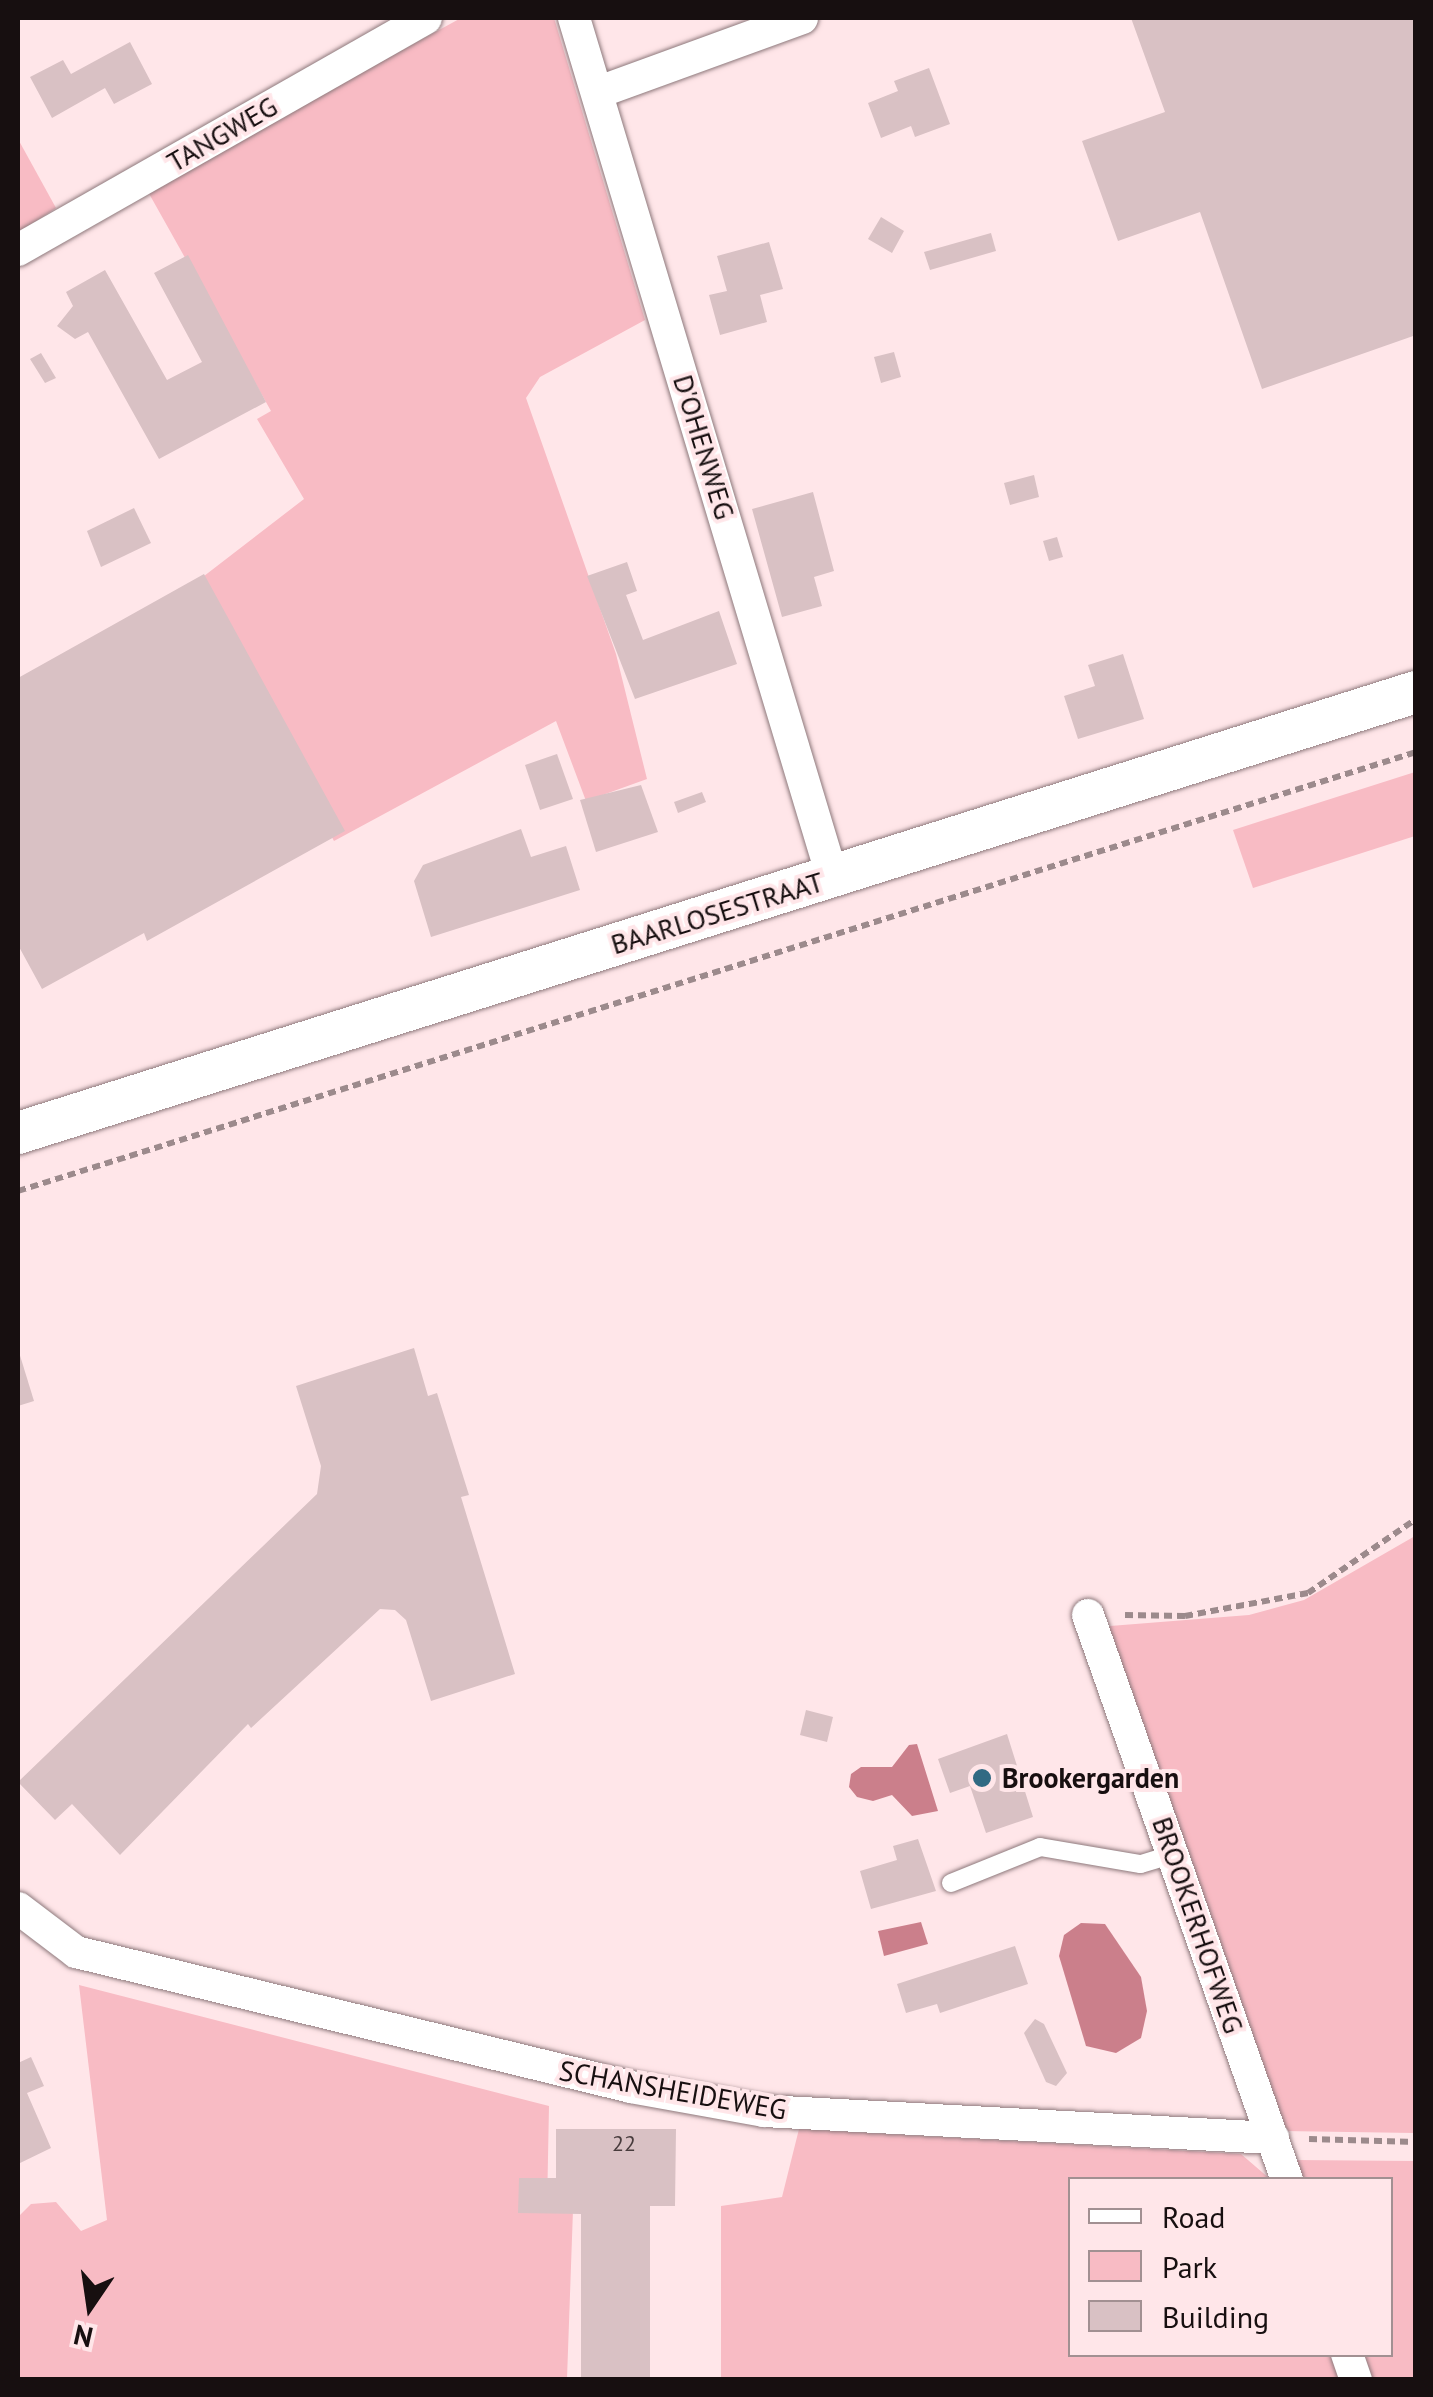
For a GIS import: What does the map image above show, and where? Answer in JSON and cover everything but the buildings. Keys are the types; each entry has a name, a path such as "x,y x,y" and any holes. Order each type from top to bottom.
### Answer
{"street":[{"name":"TANGWEG","path":"18,250 426,18"},
{"name":"D'OHENWEG","path":"574,18 832,876"},
{"path":"599,92 802,18"},
{"name":"BAARLOSESTRAAT","path":"18,1133 1416,692"},
{"name":"BROOKERHOFWEG","path":"1088,1615 1286,2177"},
{"name":"SCHANSHEIDEWEG","path":"18,1908 76,1952 688,2098 764,2112 1272,2138"}],"lane":[{"path":"951,1883 1040,1847 1141,1864 1172,1854"}],"path":[{"path":"18,1192 1416,752"},
{"path":"1088,1615 1185,1616 1308,1594 1416,1519"},
{"path":"1272,2138 1416,2142"}],"green space":[{"path":"461,18 554,18 645,320 540,377 526,398 616,654 647,779 586,801 556,721 334,841 195,583 304,499 257,419 271,411 147,190"},
{"path":"18,139 56,208 18,233"},
{"path":"1415,772 1415,836 1253,888 1233,830"},
{"path":"1415,1536 1415,2133 1282,2131 1103,1633 1110,1626 1249,1615 1304,1600"},
{"path":"79,1985 549,2106 547,2209 573,2210 567,2379 18,2380 18,2217 31,2204 56,2202 81,2231 107,2220"},
{"path":"799,2129 1241,2154 1268,2177 1068,2177 1068,2357 1332,2357 1340,2379 721,2379 721,2206 782,2197"},
{"path":"1294,2160 1415,2161 1415,2379 1373,2379 1365,2357 1393,2357 1393,2177 1300,2177"}],"shaded area":[{"path":"917,1744 938,1811 912,1816 892,1795 873,1801 857,1797 849,1787 851,1774 861,1767 892,1767 909,1745"},
{"path":"921,1922 928,1944 884,1956 878,1931"},
{"path":"1081,1923 1105,1924 1141,1977 1147,2011 1141,2038 1116,2053 1086,2046 1059,1956 1064,1935"}],"place":[{"name":"Brookergarden","path":"982,1778"}]}
